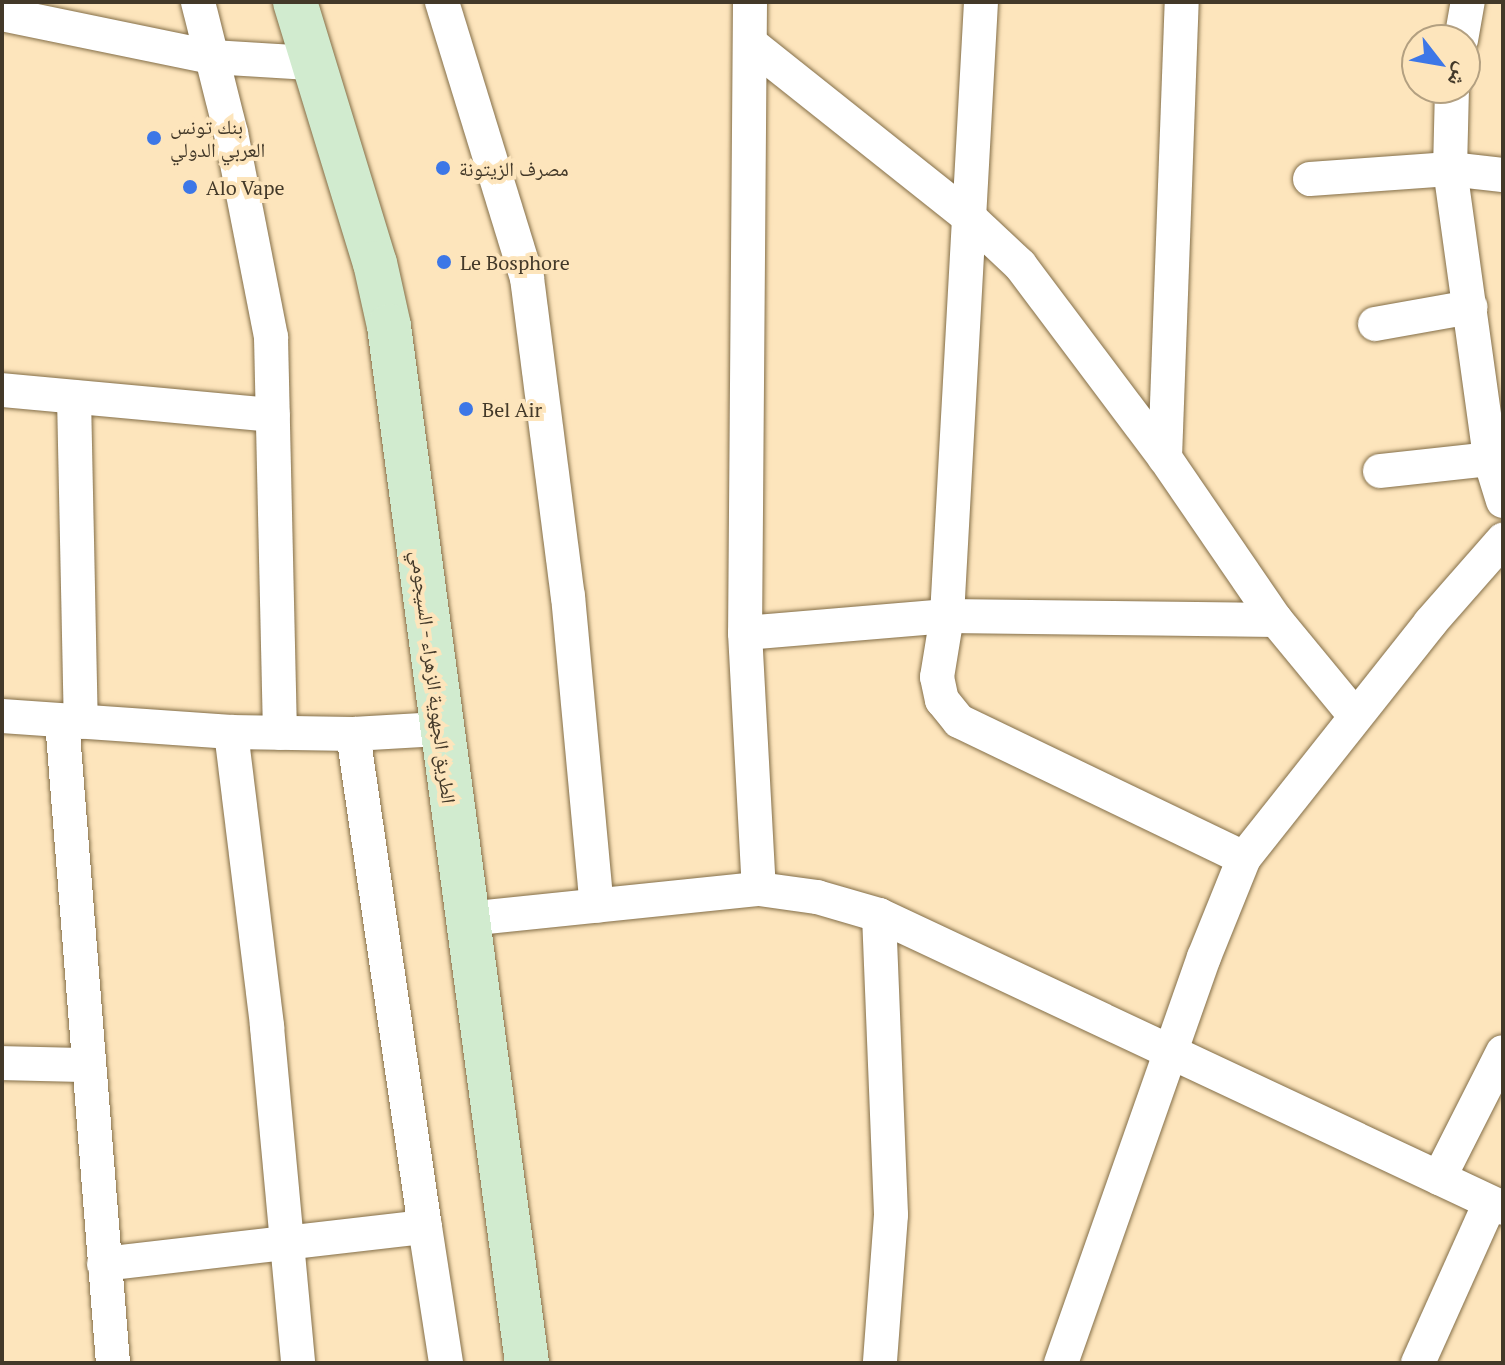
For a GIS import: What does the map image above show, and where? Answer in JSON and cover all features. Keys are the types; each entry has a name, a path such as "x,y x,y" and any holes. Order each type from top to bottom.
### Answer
{"main road":[{"name":"الطريق الجهوية الزهراء - السيجومي","path":"295,2 310,63 375,263 389,326 439,729 527,1363"}],"street":[{"path":"198,2 261,276 271,337 280,733"},
{"path":"442,2 527,278 568,596 597,906"},
{"path":"750,2 745,633 759,889"},
{"path":"981,2 947,616 937,677 942,700 959,721 1244,858"},
{"path":"1165,458 1182,2"},
{"path":"1464,24 1468,2"},
{"path":"2,14 212,57 310,63"},
{"path":"751,44 971,219 1020,265 1165,458 1276,620 1355,716"},
{"path":"1452,104 1450,169 1490,459 1503,501"},
{"path":"1310,179 1450,169 1503,175"},
{"path":"1375,324 1470,307"},
{"path":"2,390 273,415"},
{"path":"74,397 72,721 86,1065 113,1363"},
{"path":"1380,471 1490,459"},
{"path":"1061,1363 1170,1051 1244,858 1355,716 1503,540"},
{"path":"745,633 947,616 1276,620"},
{"path":"2,716 231,732 353,734 439,729"},
{"path":"231,732 267,1027 298,1363"},
{"path":"353,734 446,1363"},
{"path":"467,919 759,889 817,897 879,915 1496,1205 1418,1363"},
{"path":"879,915 891,1215 880,1363"},
{"path":"1439,1178 1503,1052"},
{"path":"2,1063 86,1065"},
{"path":"104,1264 425,1227"}],"place":[{"name":"بنك تونس العربي الدولي","path":"154,138"},
{"name":"مصرف الزيتونة","path":"443,168"},
{"name":"Alo Vape","path":"190,187"},
{"name":"Le Bosphore","path":"444,262"},
{"name":"Bel Air","path":"466,409"}]}
